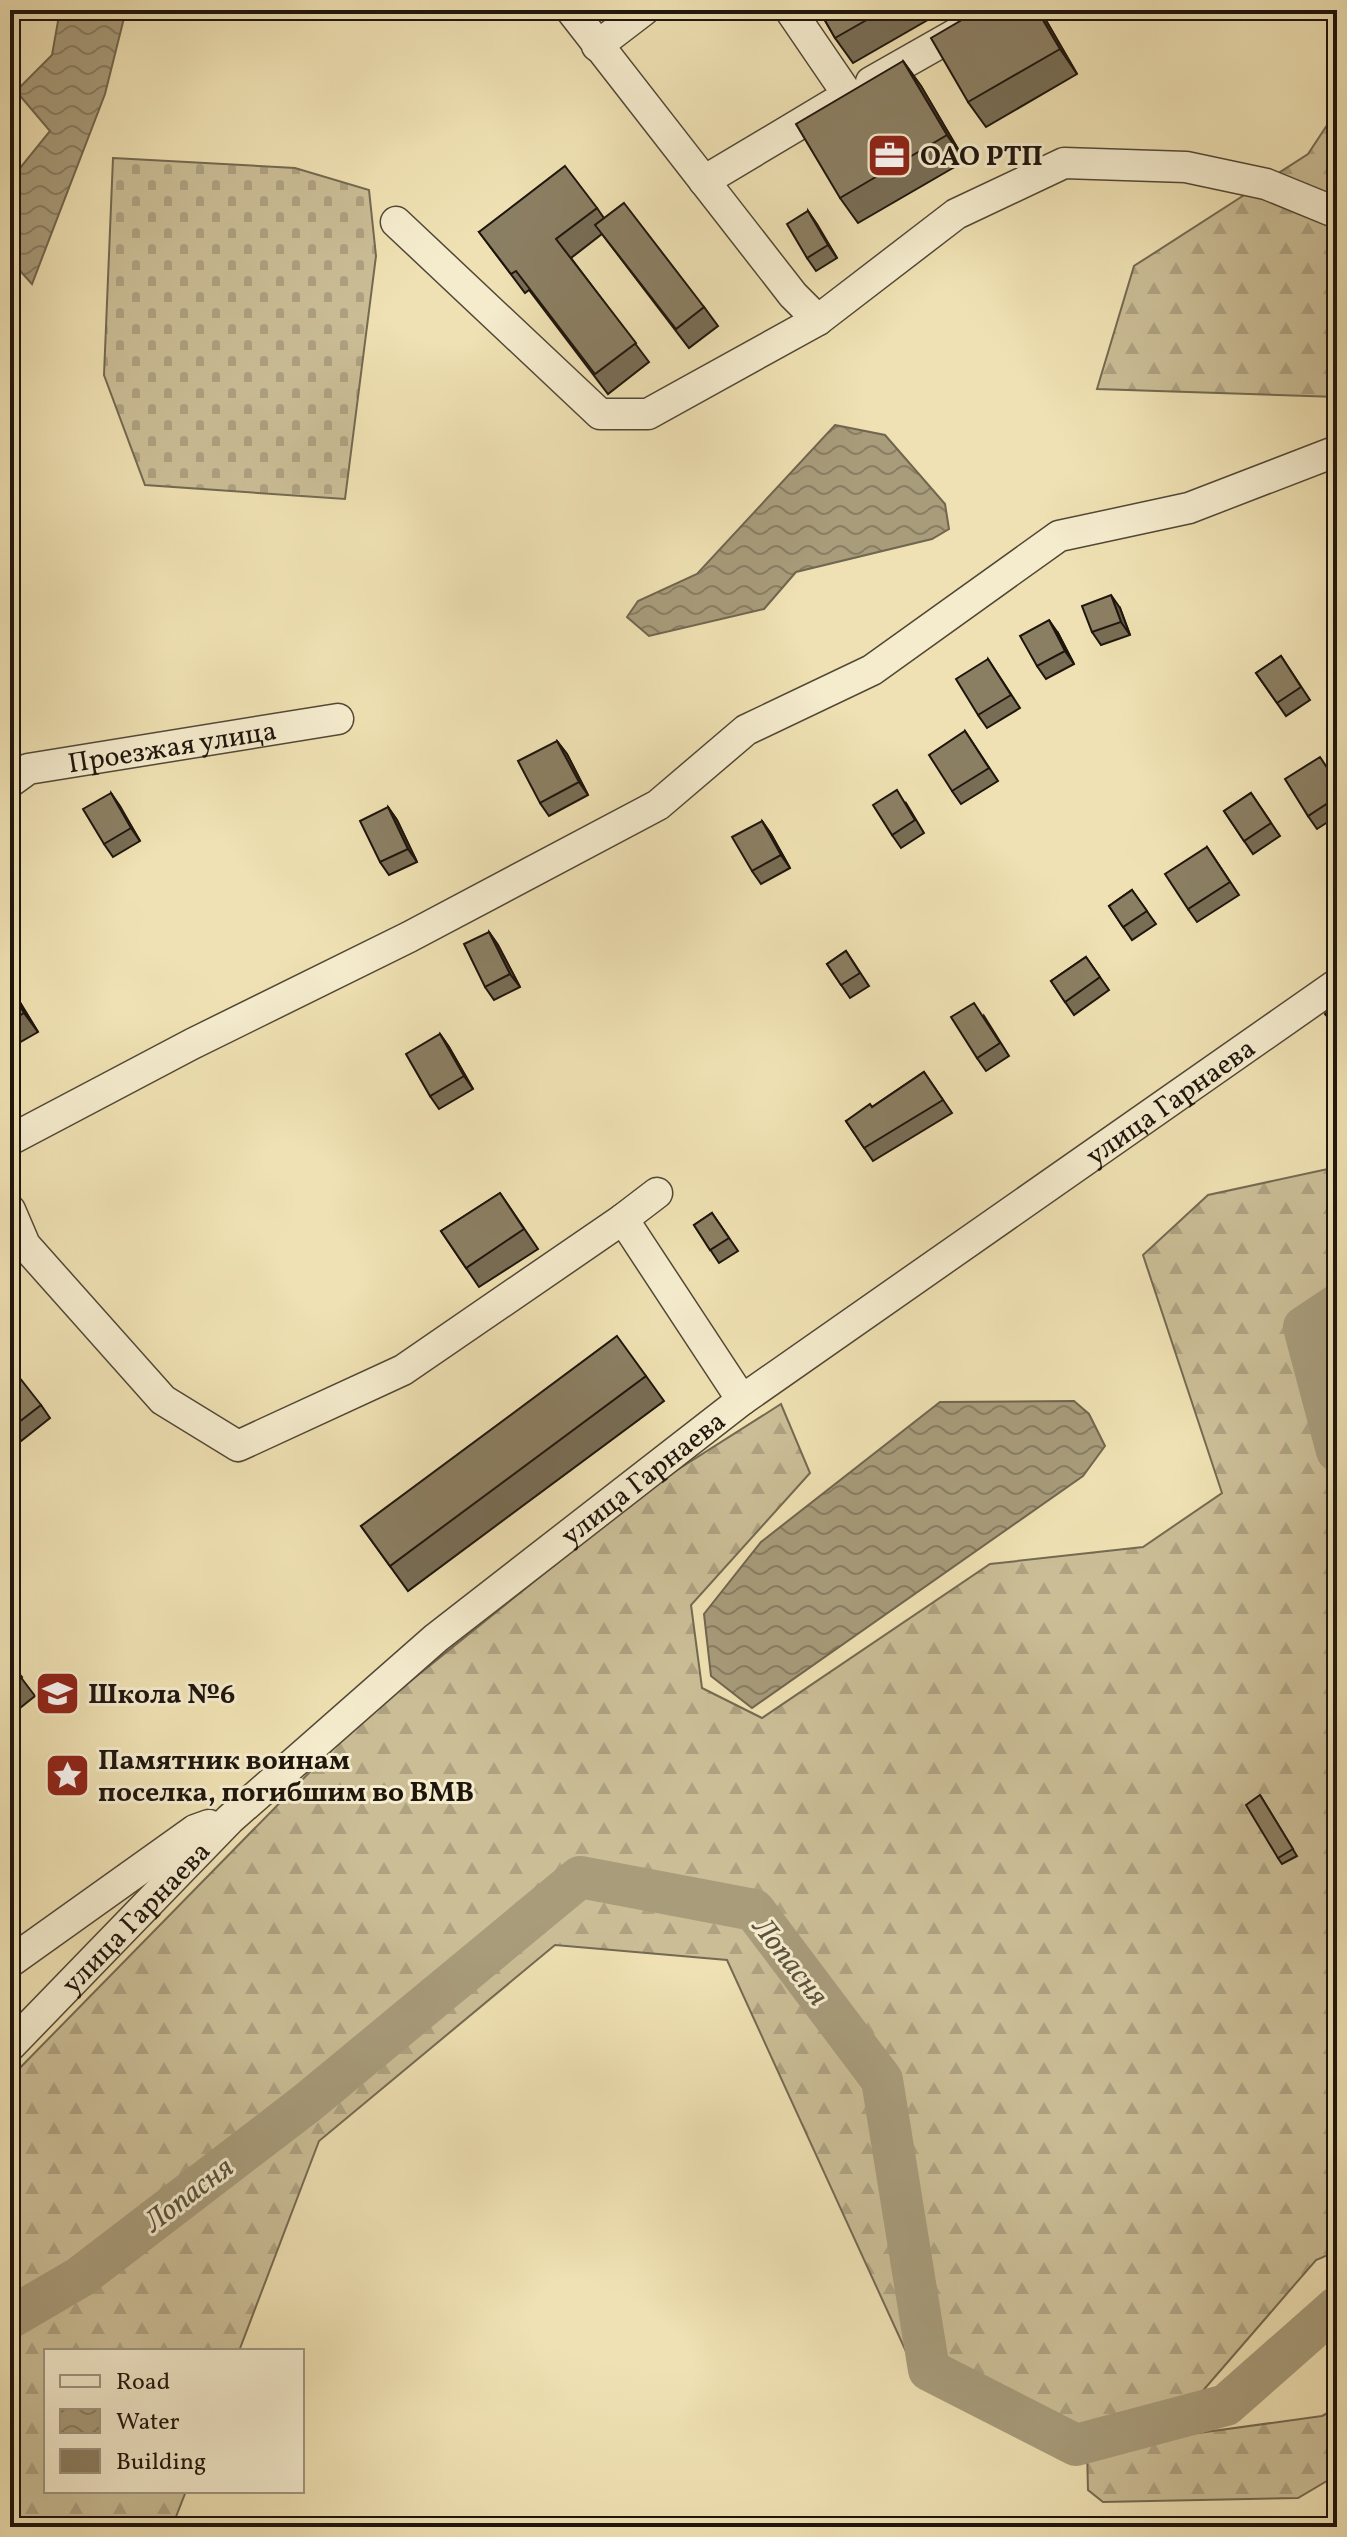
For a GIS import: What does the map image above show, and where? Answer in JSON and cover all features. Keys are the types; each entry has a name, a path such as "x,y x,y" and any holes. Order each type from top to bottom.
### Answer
{"street":[{"path":"571,10 793,295 818,320"},
{"path":"597,46 644,10"},
{"path":"790,10 848,95"},
{"path":"704,181 998,10"},
{"path":"396,222 600,414 648,414 818,320 956,214 1064,163 1186,167 1266,184 1337,213"},
{"path":"10,1140 192,1044 409,937 658,805 746,730 872,670 1059,536 1189,508 1337,451"},
{"name":"Проезжая улица","path":"10,782 28,769 338,719"},
{"name":"улица Гарнаева","path":"10,2046 230,1819 436,1638 742,1400 1337,984"},
{"path":"10,1210 25,1245 163,1400 238,1446 403,1370 657,1193"},
{"path":"623,1219 742,1400"},
{"path":"10,1962 195,1830 230,1819"}],"green space":[{"path":"1337,110 1337,397 1097,389 1134,266 1308,154"},
{"path":"113,158 295,168 369,190 376,256 345,499 145,485 104,375"},
{"path":"1337,1167 1337,2251 1316,2260 1162,2438 1322,2416 1337,2408 1337,2475 1298,2498 1103,2502 1088,2490 1087,2449 909,2358 727,1960 555,1945 319,2141 240,2349 44,2349 44,2493 185,2493 172,2527 10,2527 10,2078 356,1725 655,1484 781,1404 810,1473 691,1605 702,1688 762,1718 990,1564 1143,1547 1222,1493 1143,1255 1208,1195"}],"water":[{"path":"60,10 126,10 105,94 32,284 13,263 10,194 16,173 50,131 16,91 52,55"},
{"path":"835,425 885,435 945,504 949,529 932,539 796,572 764,609 649,636 627,617 638,601 697,574"},
{"path":"1074,1401 1089,1414 1105,1446 1083,1476 752,1708 711,1676 704,1614 761,1542 940,1402"}],"building":[{"path":"819,10 884,10 835,38"},
{"path":"979,10 1037,10 1060,49 968,102 931,38"},
{"name":"ОАО РТП","path":"903,61 947,135 840,198 796,124"},
{"path":"565,166 597,208 556,239 636,343 595,374 516,271 511,274 479,232"},
{"path":"624,203 704,307 676,329 595,225"},
{"path":"808,211 828,245 807,258 787,224"},
{"path":"1337,579 1337,604 1328,582"},
{"path":"1111,595 1121,622 1092,632 1082,606"},
{"path":"1049,620 1065,651 1037,666 1020,636"},
{"path":"1281,656 1301,687 1277,703 1256,673"},
{"path":"988,659 1011,695 978,715 956,679"},
{"path":"965,731 989,768 952,791 929,755"},
{"path":"557,741 579,782 540,803 518,761"},
{"path":"1320,757 1337,783 1337,797 1308,816 1285,779"},
{"path":"897,790 915,820 892,835 873,805"},
{"path":"111,793 131,828 104,844 83,809"},
{"path":"1251,793 1271,823 1244,841 1224,811"},
{"path":"388,807 408,849 380,862 360,821"},
{"path":"762,821 781,855 752,871 732,837"},
{"path":"1207,847 1230,882 1188,909 1165,874"},
{"path":"1132,890 1147,911 1123,927 1109,906"},
{"path":"489,932 510,974 485,987 464,944"},
{"path":"846,951 860,973 841,985 827,964"},
{"path":"1086,957 1100,977 1065,1002 1051,981"},
{"path":"10,989 24,1013 10,1021"},
{"path":"974,1003 1000,1043 977,1058 951,1017"},
{"path":"1337,1003 1337,1028 1325,1014"},
{"path":"440,1034 464,1076 430,1096 406,1054"},
{"path":"924,1072 943,1100 864,1148 846,1121"},
{"path":"500,1193 524,1229 466,1268 441,1231"},
{"path":"712,1213 729,1238 710,1250 694,1225"},
{"path":"617,1336 646,1376 390,1566 361,1526"},
{"path":"19,1377 41,1405 10,1429 10,1383"},
{"path":"10,1663 22,1677 10,1686"},
{"path":"1260,1795 1293,1849 1278,1858 1246,1805"}],"waterway":[{"name":"Лопасня","path":"1337,1305 1304,1327 1337,1451"},
{"name":"Лопасня","path":"10,2318 80,2277 307,2103 580,1877 754,1910 882,2080 929,2370 1076,2445 1226,2405 1337,2307"}],"place":[{"name":"ОАО РТП","path":"889,155"},
{"name":"Школа №6","path":"57,1693"},
{"name":"Памятник воинам поселка, погибшим во ВМВ","path":"67,1775"}]}
